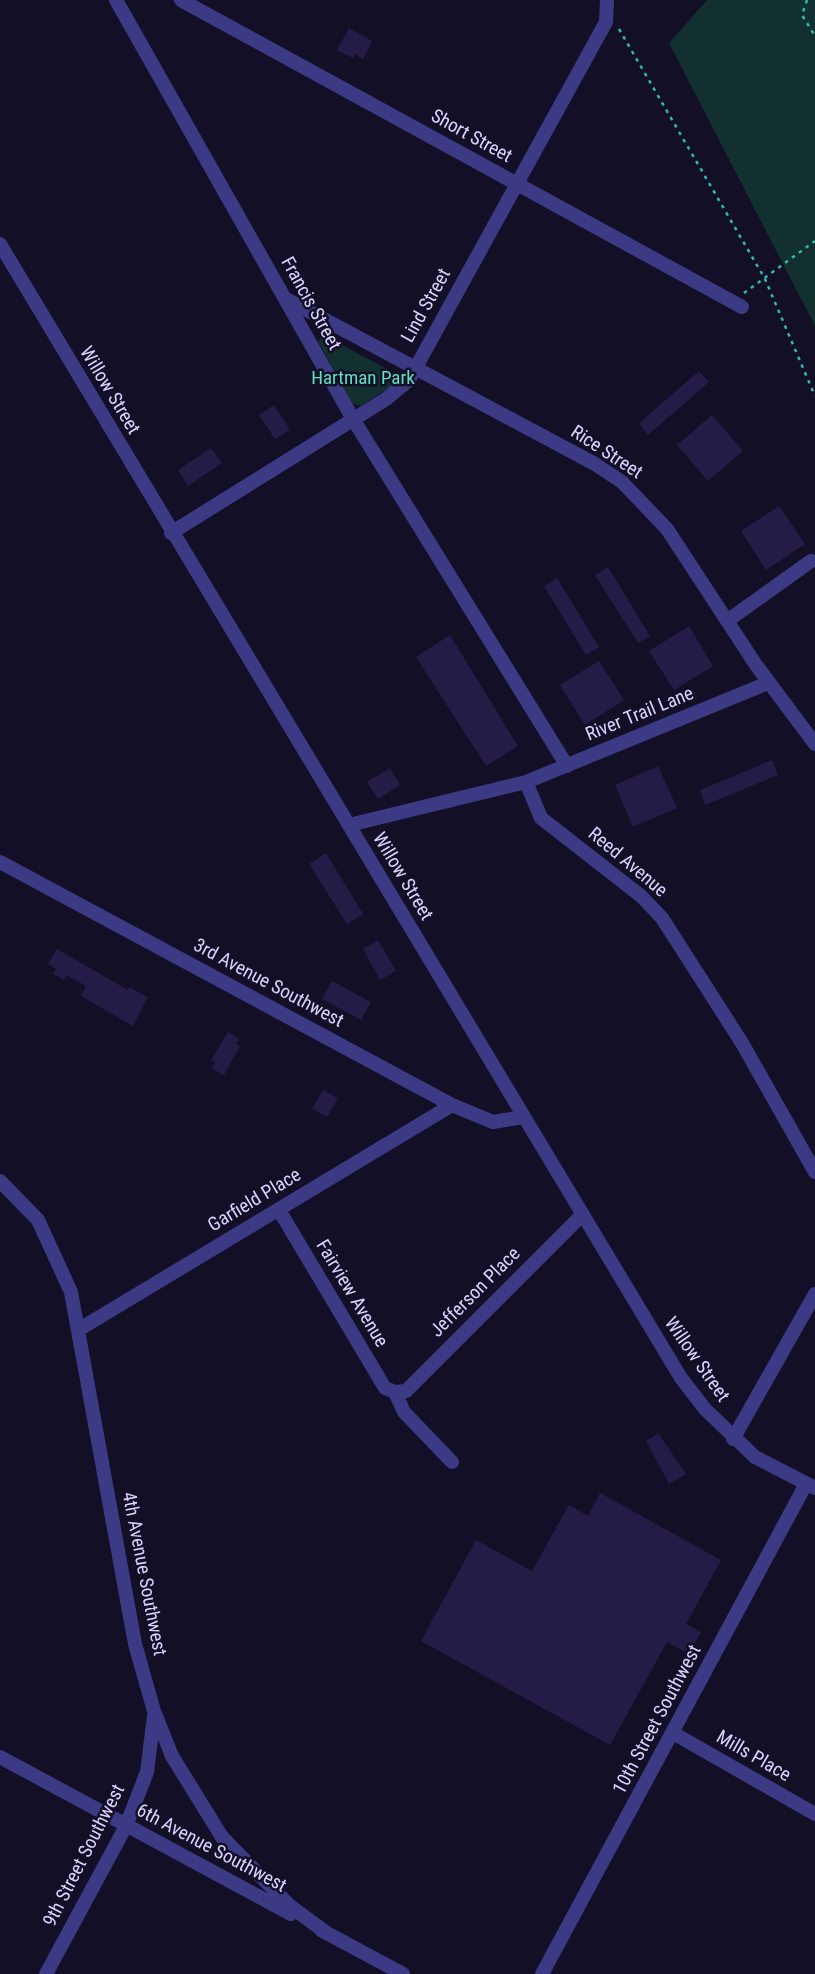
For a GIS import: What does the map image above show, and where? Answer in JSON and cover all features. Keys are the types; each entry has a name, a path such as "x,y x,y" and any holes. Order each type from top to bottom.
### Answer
{"street":[{"name":"Francis Street","path":"116,0 354,419 567,766"},
{"name":"Short Street","path":"181,0 737,304"},
{"name":"Lind Street","path":"171,533 398,391 416,368 606,22 608,4"},
{"name":"Willow Street","path":"0,244 171,533 681,1378 733,1439 764,1462 810,1486"},
{"name":"Rice Street","path":"285,298 595,464 622,482 667,529 768,683 815,744"},
{"path":"727,621 811,561"},
{"name":"River Trail Lane","path":"526,782 768,683"},
{"path":"349,825 526,782"},
{"name":"Reed Avenue","path":"526,782 541,818 641,896 662,918 742,1043 815,1172"},
{"name":"3rd Avenue Southwest","path":"0,862 452,1105 493,1122 523,1117"},
{"name":"Garfield Place","path":"78,1330 452,1105"},
{"name":"4th Avenue Southwest","path":"0,1181 37,1220 56,1255 71,1292 135,1644 154,1711 172,1756 222,1837 290,1906 328,1934"},
{"name":"Fairview Avenue","path":"279,1210 385,1388 395,1392 404,1412 452,1462"},
{"name":"Jefferson Place","path":"395,1392 406,1391 582,1215"},
{"path":"733,1439 815,1294"},
{"name":"10th Street Southwest","path":"542,1974 810,1486"},
{"name":"9th Street Southwest","path":"46,1974 126,1826 146,1772 154,1711"},
{"name":"Mills Place","path":"673,1733 815,1814"},
{"name":"6th Avenue Southwest","path":"0,1758 403,1974"}],"path":[{"path":"807,0 802,15 815,36"},
{"path":"608,4 765,279 815,396"},
{"path":"737,304 815,241"}],"green space":[{"path":"707,0 815,0 815,326 669,43"},
{"name":"Hartman Park","path":"324,335 394,373 394,384 361,406 351,403 318,341"}],"building":[{"path":"349,28 372,41 363,59 355,54 353,58 337,50"},
{"path":"699,371 709,382 648,435 639,423"},
{"path":"274,405 290,430 275,439 259,415"},
{"path":"712,415 743,451 708,481 677,445"},
{"path":"211,448 222,463 188,486 178,470"},
{"path":"779,506 805,544 766,570 741,531"},
{"path":"608,567 650,636 638,643 595,575"},
{"path":"557,578 599,647 586,655 544,586"},
{"path":"689,626 713,666 674,690 649,651"},
{"path":"450,635 518,746 486,766 416,657"},
{"path":"599,661 624,700 585,725 560,685"},
{"path":"772,760 778,775 705,805 700,790"},
{"path":"658,766 677,808 633,827 615,785"},
{"path":"390,768 400,785 378,799 367,782"},
{"path":"326,853 363,914 347,924 309,864"},
{"path":"378,940 396,971 380,980 363,949"},
{"path":"57,949 128,990 129,987 148,997 133,1026 81,996 86,986 66,975 64,980 53,974 56,969 48,964"},
{"path":"332,981 371,1002 361,1020 322,999"},
{"path":"228,1032 239,1039 236,1043 240,1046 224,1075 211,1068 215,1062 211,1060"},
{"path":"323,1090 338,1098 327,1117 312,1109"},
{"path":"658,1433 686,1474 669,1484 646,1441"},
{"path":"600,1493 721,1560 686,1624 701,1632 689,1654 667,1642 610,1745 421,1641 476,1540 532,1571 569,1505 588,1516"}]}
